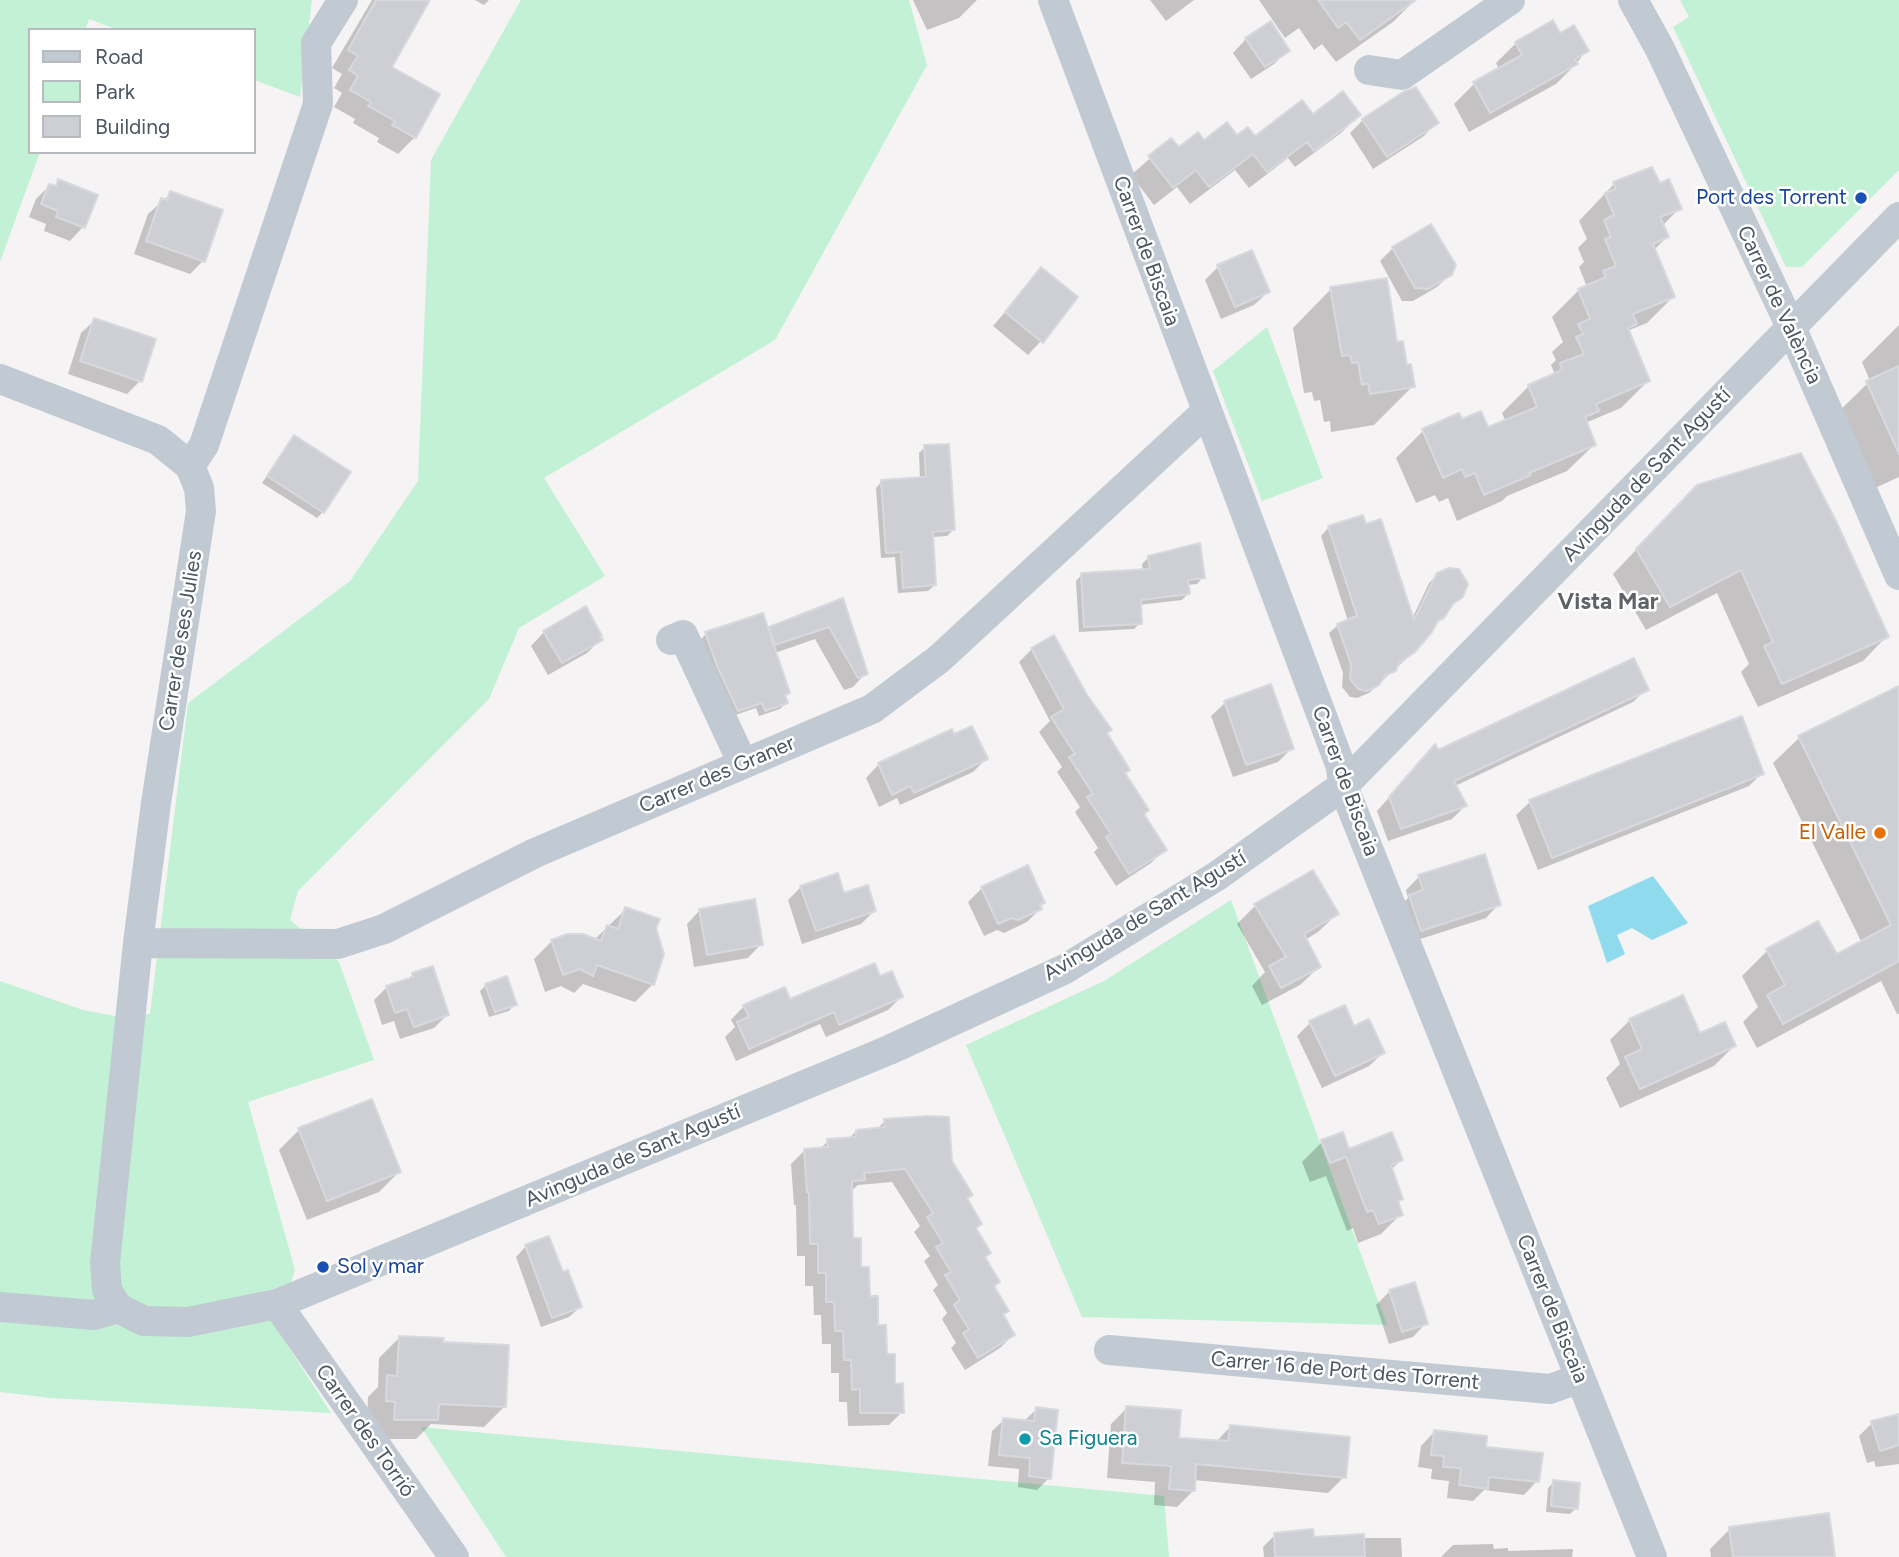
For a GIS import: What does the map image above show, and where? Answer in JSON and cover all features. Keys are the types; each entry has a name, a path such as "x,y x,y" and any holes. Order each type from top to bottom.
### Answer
{"street":[{"path":"0,379 158,440 190,466 204,445 318,104 316,43 343,0"},
{"name":"Carrer de Biscaia","path":"1052,0 1341,767 1343,786 1652,1557"},
{"path":"1369,70 1402,75 1510,0"},
{"name":"Carrer de València","path":"1633,0 1660,49 1791,327 1899,575"},
{"name":"Avinguda de Sant Agustí","path":"118,1308 144,1321 188,1322 277,1304 889,1050 1065,970 1217,876 1343,786 1899,218"},
{"name":"Carrer des Graner","path":"138,943 338,944 384,929 534,853 872,709 939,659 1206,412"},
{"name":"Carrer de ses Julies","path":"118,1308 107,1290 105,1263 138,943 156,803 201,511 199,488 190,466"},
{"path":"671,640 683,635 743,764"},
{"name":"Carrer des Torrió","path":"277,1304 454,1557"},
{"path":"0,1307 94,1315 118,1308"},
{"name":"Carrer 16 de Port des Torrent","path":"1109,1350 1550,1389 1580,1378"}],"green space":[{"path":"0,0 312,0 300,97 256,81 256,28 113,28 89,19 86,28 28,28 28,154 39,154 0,262"},
{"path":"521,0 909,0 927,65 775,340 544,478 605,576 519,628 489,699 298,891 290,920 339,962 374,1060 248,1102 295,1270 277,1329 331,1413 51,1398 0,1392 0,981 83,1010 115,1016 150,1014 188,703 350,581 418,481 431,160"},
{"path":"1680,0 1899,0 1899,170 1802,267 1786,267 1673,27 1689,17"},
{"path":"1267,327 1323,478 1262,501 1213,371"},
{"path":"1231,900 1387,1325 1082,1317 966,1045 1104,981"},
{"path":"421,1427 1164,1496 1169,1557 506,1557"}],"water":[{"path":"1653,876 1688,923 1652,940 1632,928 1617,935 1625,954 1607,963 1588,906"}],"building":[{"path":"376,0 430,0 392,67 440,94 416,138 392,125 395,121 368,106 371,102 350,90 358,76 349,70 358,56 348,50"},
{"path":"1318,0 1416,0 1360,40 1346,22 1338,28"},
{"path":"1553,20 1560,33 1574,25 1589,51 1575,59 1578,64 1490,113 1473,82 1522,55 1515,42"},
{"path":"1271,21 1290,51 1265,67 1245,38"},
{"path":"1416,87 1439,123 1387,157 1362,119 1403,92"},
{"path":"1343,91 1361,115 1314,151 1307,142 1267,172 1253,154 1209,187 1196,170 1173,188 1148,156 1171,138 1179,147 1198,132 1204,140 1227,122 1237,135 1248,127 1255,136 1302,100 1313,114"},
{"path":"1652,167 1660,183 1669,179 1682,209 1660,217 1669,237 1653,244 1675,297 1633,314 1637,324 1628,328 1650,381 1596,404 1599,411 1585,417 1596,445 1484,495 1475,473 1465,477 1462,469 1443,478 1422,429 1459,413 1462,419 1481,411 1488,427 1537,407 1528,385 1562,370 1560,363 1584,354 1576,337 1583,334 1578,324 1590,319 1578,289 1606,277 1603,271 1616,266 1605,239 1611,237 1604,220 1614,215 1605,193 1616,189 1613,182"},
{"path":"58,179 98,195 85,228 56,217 58,211 41,204 49,184 56,186"},
{"path":"170,191 223,210 205,262 146,241 161,198 167,200"},
{"path":"1431,224 1456,265 1452,275 1428,289 1415,288 1392,247"},
{"path":"1252,250 1270,292 1235,307 1217,265"},
{"path":"1041,267 1078,297 1043,343 1005,312"},
{"path":"1387,278 1397,342 1403,341 1407,365 1411,364 1415,387 1370,394 1368,383 1362,385 1358,362 1352,363 1350,355 1342,356 1330,287"},
{"path":"94,318 156,339 142,382 80,361"},
{"path":"1899,366 1899,454 1866,381"},
{"path":"294,435 351,472 324,513 267,476"},
{"path":"949,444 955,530 933,532 936,585 903,588 901,552 886,553 881,480 926,477 924,445"},
{"path":"1801,453 1836,521 1889,637 1782,684 1764,646 1773,642 1741,570 1670,607 1636,549 1697,485"},
{"path":"1363,515 1366,524 1381,519 1414,620 1437,573 1449,568 1459,569 1468,584 1463,597 1438,621 1415,652 1399,663 1396,671 1386,675 1379,685 1367,691 1358,689 1350,679 1351,664 1337,624 1357,616 1328,526"},
{"path":"1200,543 1205,578 1188,580 1190,594 1141,600 1142,624 1084,627 1081,573 1150,569 1148,556"},
{"path":"843,598 868,674 858,678 829,627 775,645 769,627"},
{"path":"586,606 603,640 562,663 543,631"},
{"path":"763,613 790,693 785,695 788,703 765,711 762,703 738,711 705,632"},
{"path":"1054,635 1087,695 1112,730 1107,733 1130,770 1125,773 1149,810 1144,814 1167,850 1129,874 1106,837 1111,834 1087,797 1093,794 1069,757 1075,754 1051,717 1064,709 1031,648"},
{"path":"1634,658 1649,690 1454,781 1467,806 1401,829 1389,797 1435,744 1438,750"},
{"path":"1271,684 1294,749 1246,765 1224,701"},
{"path":"1899,686 1899,961 1783,1024 1767,995 1785,985 1766,949 1818,921 1837,954 1891,925 1798,736"},
{"path":"1742,716 1764,774 1552,858 1529,800"},
{"path":"972,726 988,759 914,793 910,786 892,795 878,763 952,729 954,734"},
{"path":"1485,854 1501,905 1421,931 1409,895 1423,890 1418,875"},
{"path":"1028,865 1045,903 1040,905 1042,909 1018,920 1011,918 998,924 981,887"},
{"path":"1313,870 1339,914 1304,934 1321,967 1281,988 1269,966 1286,957 1254,904"},
{"path":"838,873 844,893 868,885 876,911 816,931 800,886"},
{"path":"755,899 763,945 707,955 699,909"},
{"path":"625,907 660,919 656,928 664,954 654,985 597,965 593,976 580,969 563,975 551,940 568,934 583,934 601,941 607,925 618,929"},
{"path":"875,963 880,976 892,971 903,997 839,1025 834,1012 749,1049 737,1022 749,1017 743,1005 785,987 790,999"},
{"path":"433,966 449,1015 414,1027 407,1009 395,1013 386,986 413,977 412,973"},
{"path":"507,976 517,1005 495,1012 485,984"},
{"path":"1683,995 1700,1033 1725,1022 1736,1046 1640,1089 1625,1057 1642,1049 1629,1019"},
{"path":"1345,1005 1354,1026 1369,1019 1385,1053 1335,1076 1309,1021"},
{"path":"372,1099 401,1172 327,1201 298,1128"},
{"path":"949,1117 952,1161 973,1195 967,1198 982,1224 976,1228 991,1253 985,1257 1000,1282 994,1286 1009,1311 1003,1314 1015,1335 978,1358 963,1333 969,1329 954,1305 960,1300 945,1275 951,1272 936,1247 943,1243 927,1217 933,1213 905,1169 864,1173 865,1180 852,1181 853,1238 861,1238 861,1267 869,1267 870,1296 878,1296 878,1325 886,1325 887,1354 895,1354 895,1384 903,1383 904,1413 860,1413 860,1389 852,1390 851,1360 844,1360 843,1331 835,1331 834,1302 826,1302 826,1273 818,1273 818,1244 810,1244 809,1192 804,1149 828,1147 827,1139 856,1137 856,1130 885,1127 884,1119"},
{"path":"1343,1132 1349,1149 1392,1132 1403,1160 1391,1165 1403,1199 1398,1201 1403,1215 1379,1224 1373,1210 1367,1212 1346,1157 1330,1163 1321,1140"},
{"path":"549,1236 563,1272 568,1270 582,1307 552,1318 525,1245"},
{"path":"1415,1282 1428,1324 1402,1332 1389,1290"},
{"path":"399,1336 444,1338 443,1342 509,1345 506,1407 439,1404 438,1420 394,1420 395,1402 386,1401 387,1375 397,1376"},
{"path":"1126,1406 1181,1410 1179,1438 1228,1441 1230,1425 1350,1437 1346,1478 1196,1464 1195,1491 1169,1489 1171,1466 1122,1463"},
{"name":"Sa Figuera","path":"1036,1407 1058,1410 1051,1479 1029,1476 1030,1458 999,1455 1003,1418 1034,1421"},
{"path":"1899,1414 1899,1445 1880,1451 1871,1421"},
{"path":"1434,1430 1487,1436 1486,1447 1543,1453 1539,1482 1489,1477 1488,1489 1459,1485 1461,1468 1443,1467 1444,1456 1431,1455"},
{"path":"1553,1480 1580,1483 1578,1509 1551,1506"},
{"path":"1829,1513 1835,1557 1733,1557 1729,1527"},
{"path":"1313,1529 1314,1537 1364,1534 1365,1557 1275,1557 1274,1533"}],"place":[{"name":"Port des Torrent","path":"1861,198"},
{"name":"El Valle","path":"1880,833"},
{"name":"Sol y mar","path":"323,1267"},
{"name":"Sa Figuera","path":"1025,1439"}],"district":[{"name":"Vista Mar","path":"1608,602"}]}
